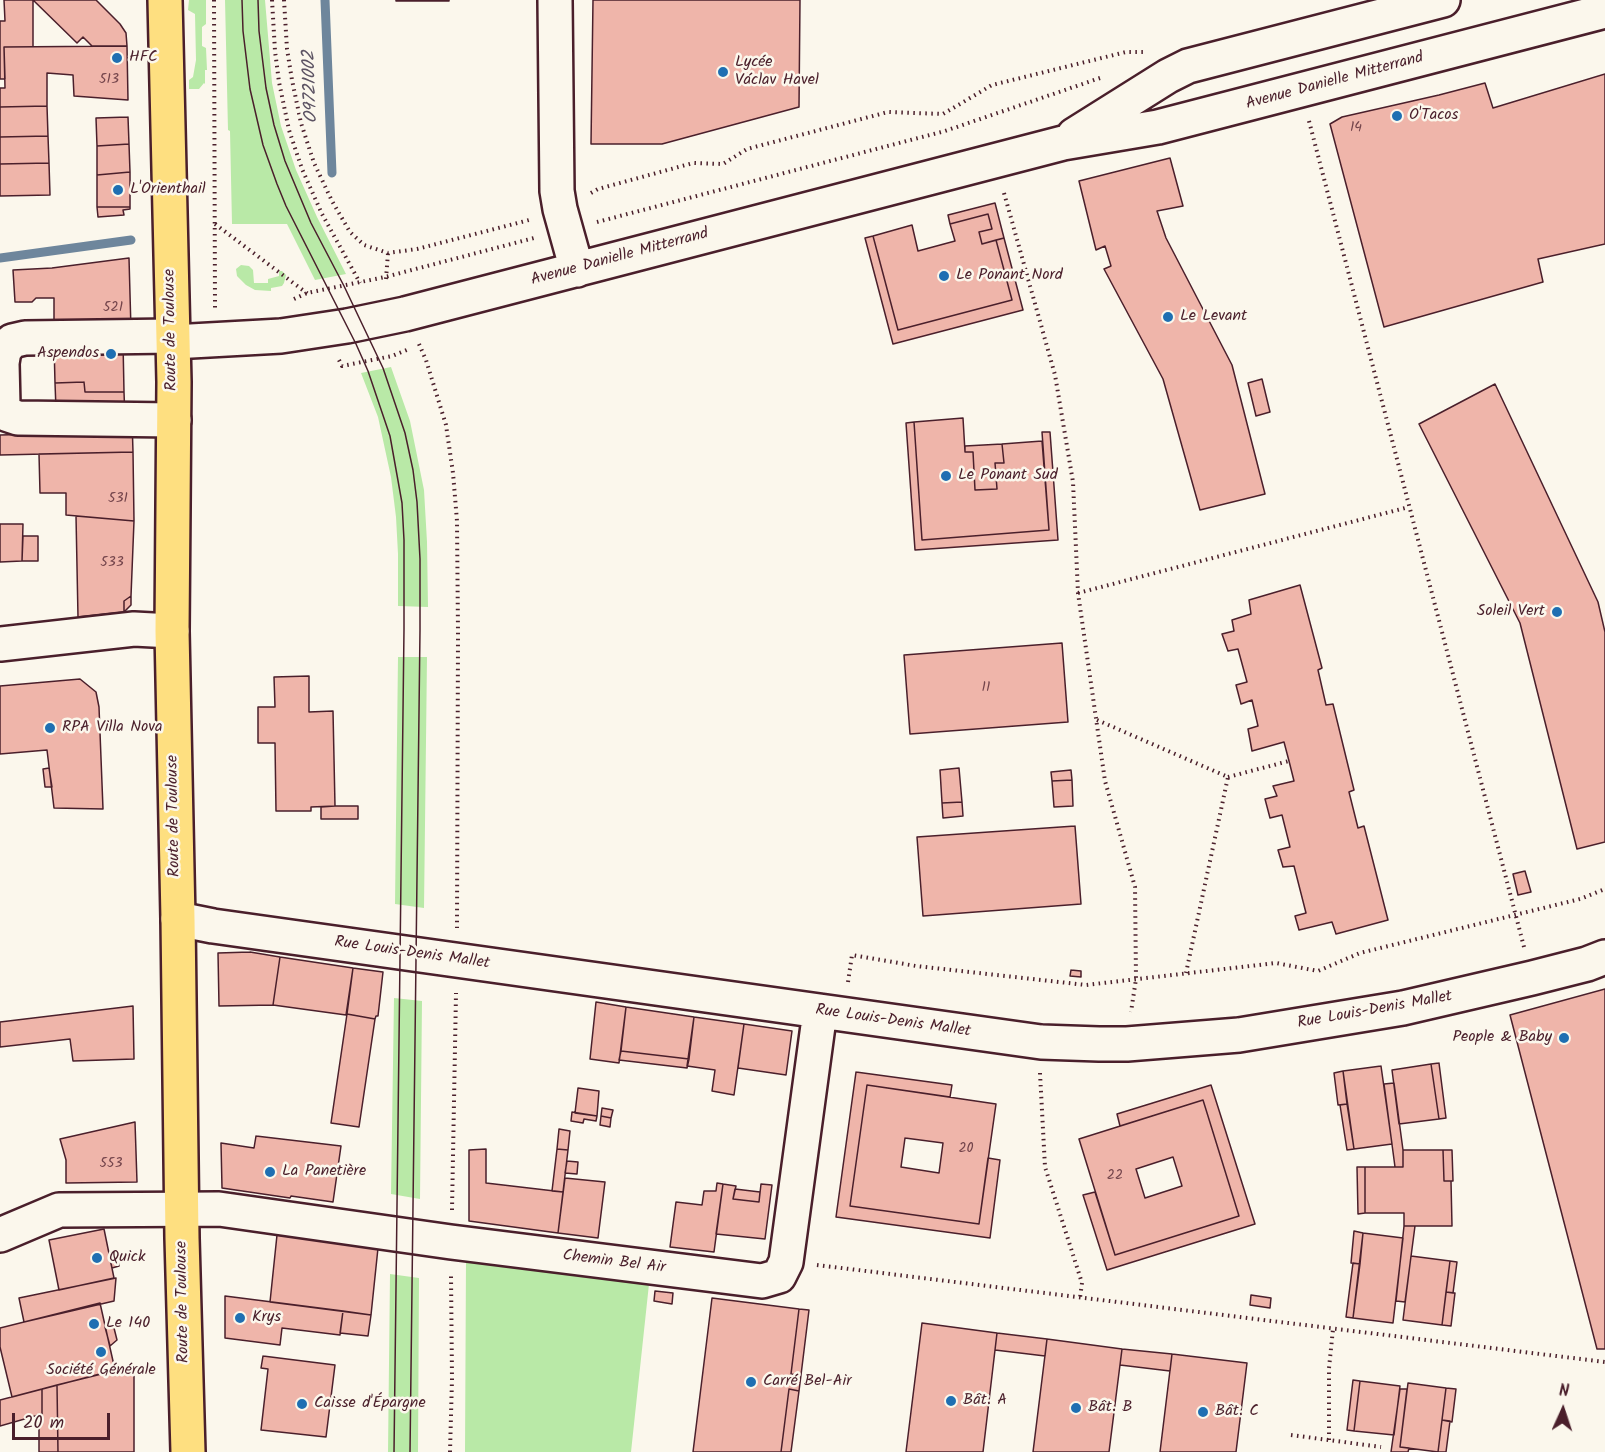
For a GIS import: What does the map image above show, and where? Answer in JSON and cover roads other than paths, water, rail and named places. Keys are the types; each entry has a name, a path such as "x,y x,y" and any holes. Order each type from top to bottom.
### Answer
{"main road":[{"name":"Route de Toulouse","path":"165,0 174,420 172,631 188,1452"}],"street":[{"path":"555,0 557,191 577,270"},
{"name":"Avenue Danielle Mitterrand","path":"1063,143 1158,82 1188,66 1443,0"},
{"name":"Avenue Danielle Mitterrand","path":"174,420 18,418 6,414 3,406 4,351 12,341 25,338 173,339 282,345 326,330 405,314 1063,143 1158,127 1605,11"},
{"path":"0,644 134,629 172,631"},
{"name":"Rue Louis-Denis Mallet","path":"178,919 213,926 1041,1042 1127,1044 1239,1035 1392,1010 1532,978 1605,957"},
{"name":"Chemin Bel Air","path":"0,1235 59,1210 219,1209 451,1242 762,1281 779,1276 786,1262 831,1013"}],"waterway":[{"name":"O9721002","path":"325,0 332,173"},
{"name":"O9721002","path":"0,258 131,240"}],"tram line":[{"path":"242,0 250,89 263,145 286,206 368,371 390,436 402,503 404,629 394,1452"},
{"path":"258,0 259,31 266,88 285,161 311,223 383,368 405,433 417,502 420,630 410,1452"}],"place":[{"name":"HFC","path":"117,58"},
{"name":"Lycée Václav Havel","path":"723,72"},
{"name":"O'Tacos","path":"1397,116"},
{"name":"L'Orienthail","path":"118,190"},
{"name":"Le Ponant Nord","path":"944,276"},
{"name":"Le Levant","path":"1168,317"},
{"name":"Aspendos","path":"111,354"},
{"name":"Le Ponant Sud","path":"946,476"},
{"name":"Soleil Vert","path":"1557,612"},
{"name":"RPA Villa Nova","path":"50,728"},
{"name":"People & Baby","path":"1564,1038"},
{"name":"La Panetière","path":"270,1172"},
{"name":"Quick","path":"97,1258"},
{"name":"Krys","path":"240,1318"},
{"name":"Le 140","path":"94,1324"},
{"name":"Société Générale","path":"101,1352"},
{"name":"Carré Bel-Air","path":"751,1382"},
{"name":"Bât. A","path":"951,1401"},
{"name":"Caisse d'Épargne","path":"302,1404"},
{"name":"Bât. B","path":"1076,1408"},
{"name":"Bât. C","path":"1203,1412"}]}
